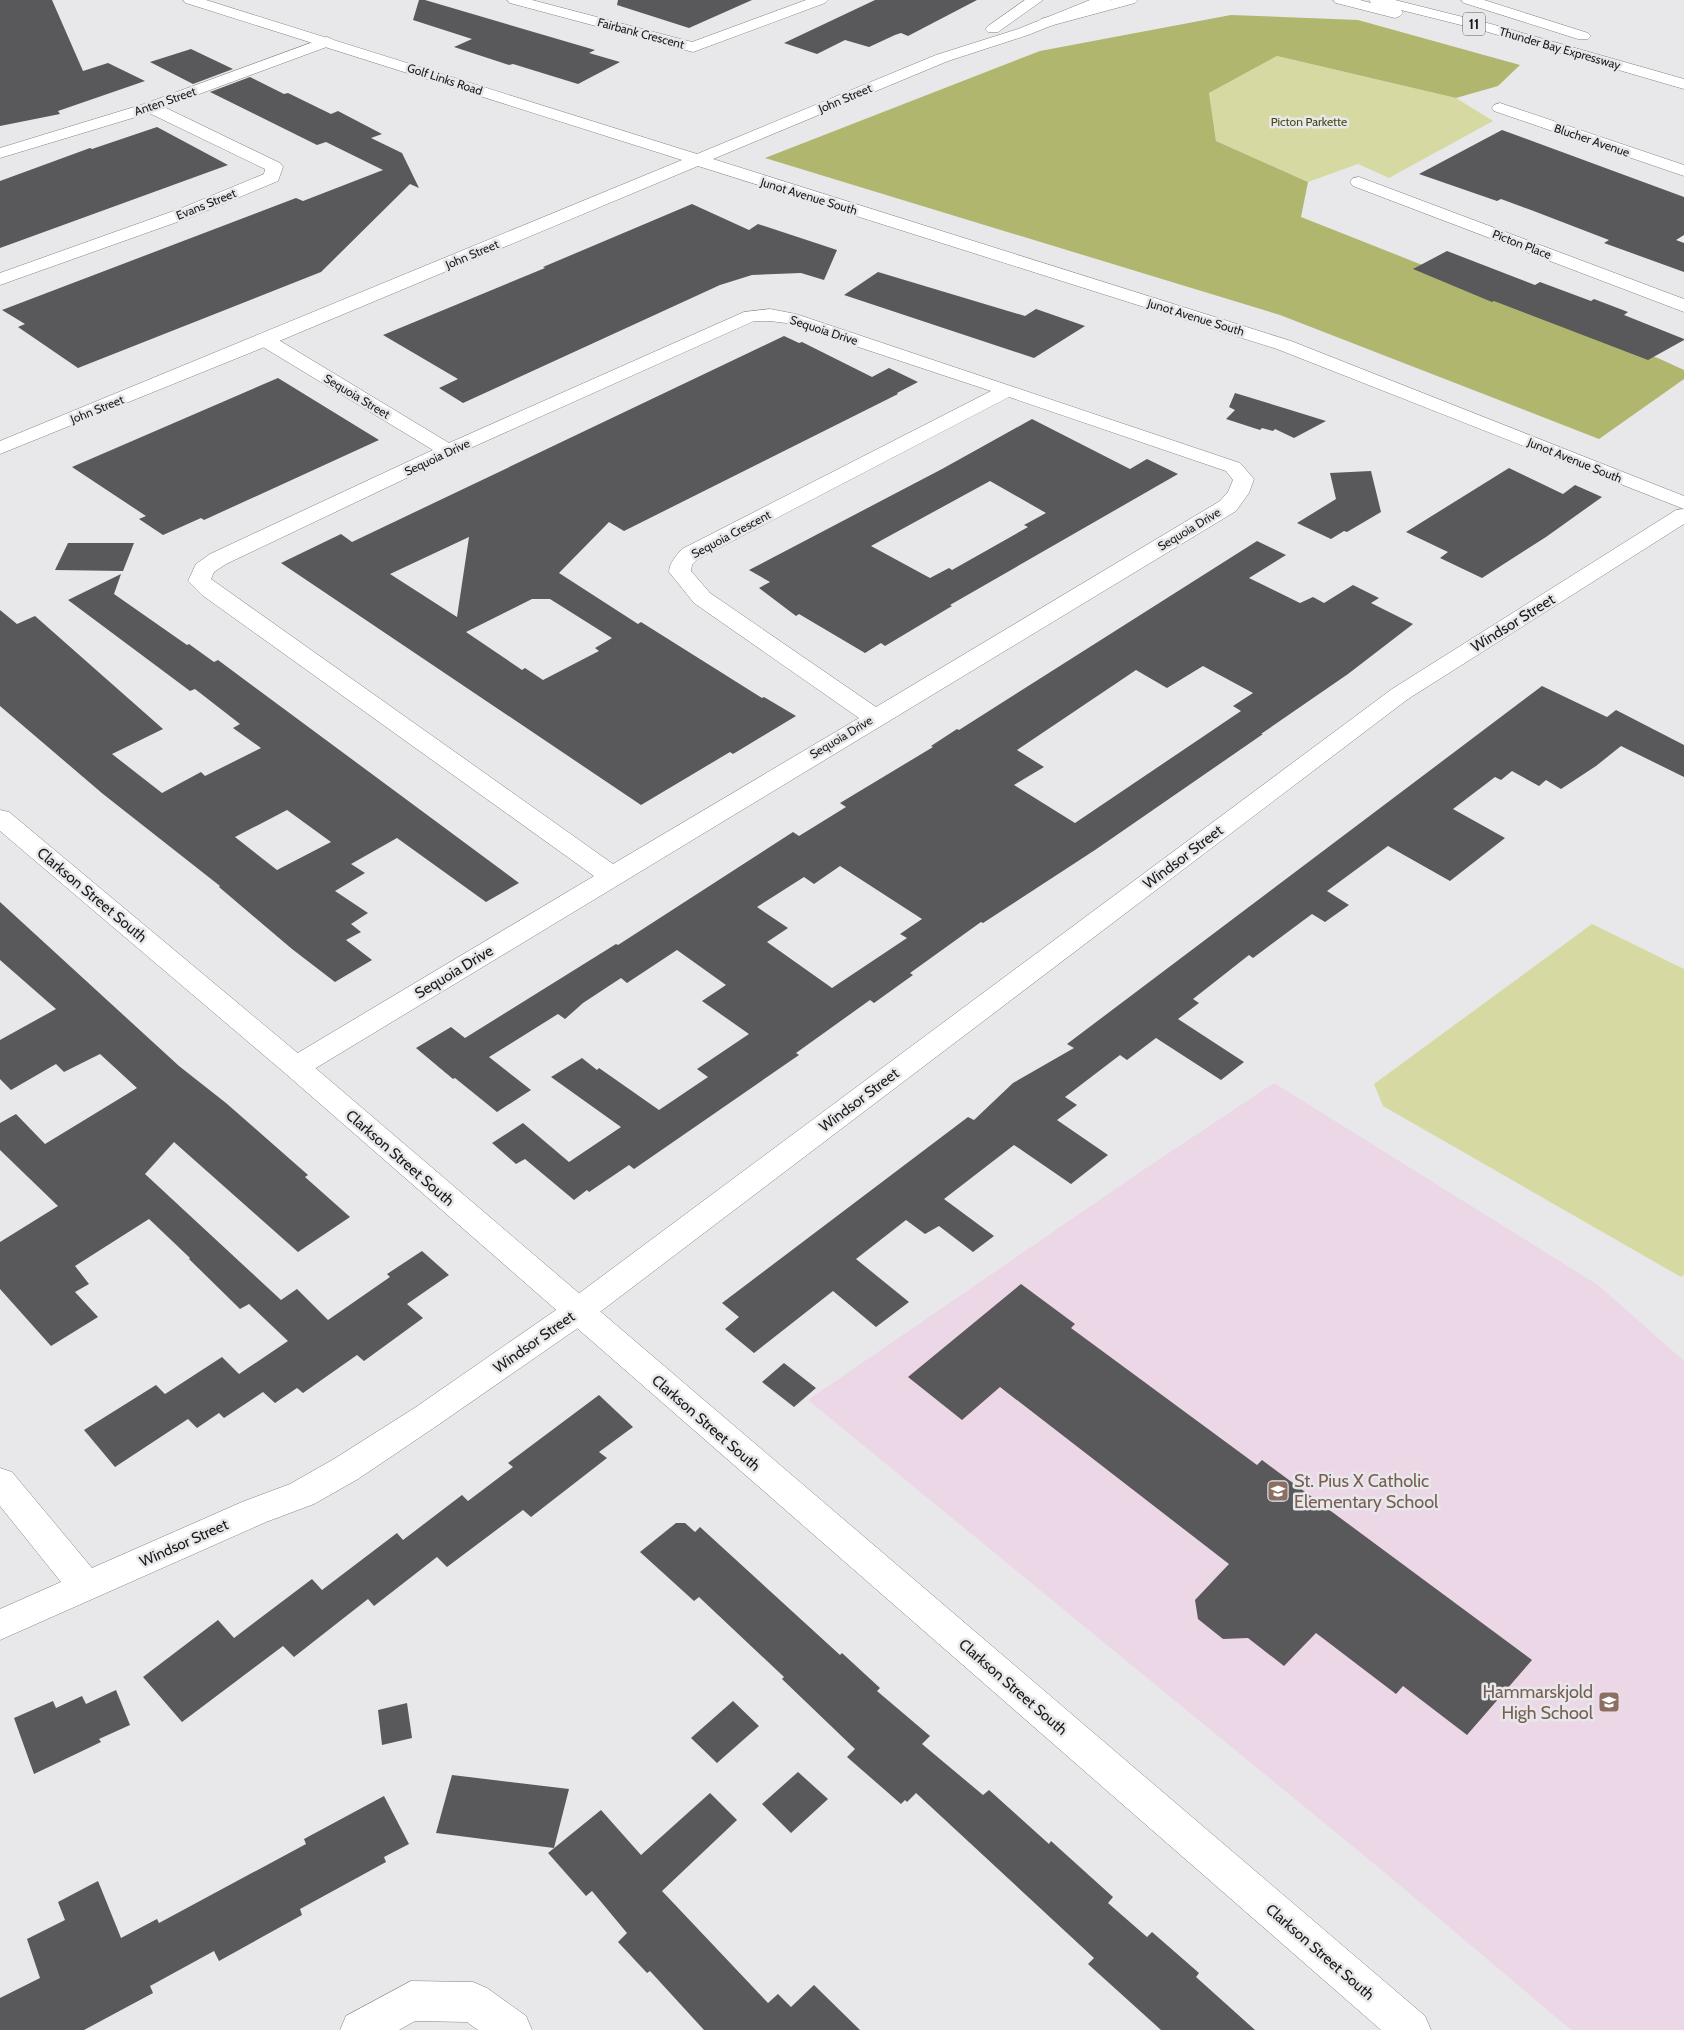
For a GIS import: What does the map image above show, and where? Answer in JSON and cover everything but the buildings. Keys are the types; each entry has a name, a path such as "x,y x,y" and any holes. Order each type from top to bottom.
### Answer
{"main road":[{"name":"Golf Links Road","path":"191,0 697,160"},
{"name":"Fairbank Crescent","path":"515,0 693,47 820,0"},
{"path":"994,29 1035,0"},
{"name":"John Street","path":"942,58 994,29 1064,0"},
{"name":"John Street","path":"0,448 265,340 942,58 1023,32 1103,0"},
{"path":"1046,22 1130,0"},
{"path":"1340,0 1570,51"},
{"name":"Thunder Bay Expressway","path":"1377,0 1570,51 1684,84"},
{"name":"Thunder Bay Expressway","path":"1462,2 1597,40"},
{"name":"Anten Street","path":"0,153 150,107 328,42"},
{"name":"Evans Street","path":"0,280 188,212 272,177 274,167 150,107"},
{"name":"Blucher Avenue","path":"1500,108 1684,172"},
{"name":"Junot Avenue South","path":"697,160 1284,345 1684,503"},
{"name":"Picton Place","path":"1359,182 1684,306"},
{"name":"Sequoia Drive","path":"296,1067 1228,506 1238,493 1244,479 1233,467 1008,390 789,318 770,315 750,316 448,451 218,559 204,569 199,581 210,590 612,876"},
{"name":"Sequoia Street","path":"265,340 448,451"},
{"name":"Sequoia Crescent","path":"874,718 702,598 680,572 681,564 690,554 1008,390"},
{"name":"Windsor Street","path":"0,1625 254,1512 302,1494 346,1469 427,1416 577,1312 1400,694 1684,515"},
{"name":"Clarkson Street South","path":"0,818 296,1067 577,1312 1410,2030"},
{"path":"0,1482 86,1586"},
{"path":"360,2030 411,2001 473,2002 512,2030"}],"shaded area":[{"name":"St. Pius X Catholic Elementary School","path":"1274,1083 1598,1285 1684,1361 1684,2030 1571,2030 1384,1872 808,1400 1152,1164"}],"green space":[{"path":"1231,15 1358,20 1520,65 1498,86 1456,98 1277,56 1209,93 1216,141 1308,182 1301,217 1660,359 1684,370 1684,379 1599,439 1280,315 765,158 1040,51"},
{"name":"Picton Parkette","path":"1277,56 1456,98 1493,121 1389,178 1358,164 1308,182 1216,141 1209,93"},
{"path":"1592,924 1684,969 1684,1275 1681,1277 1383,1106 1374,1084"}],"place":[{"name":"St. Pius X Catholic Elementary School","path":"1278,1491"},
{"name":"Hammarskjold High School","path":"1609,1702"}]}
